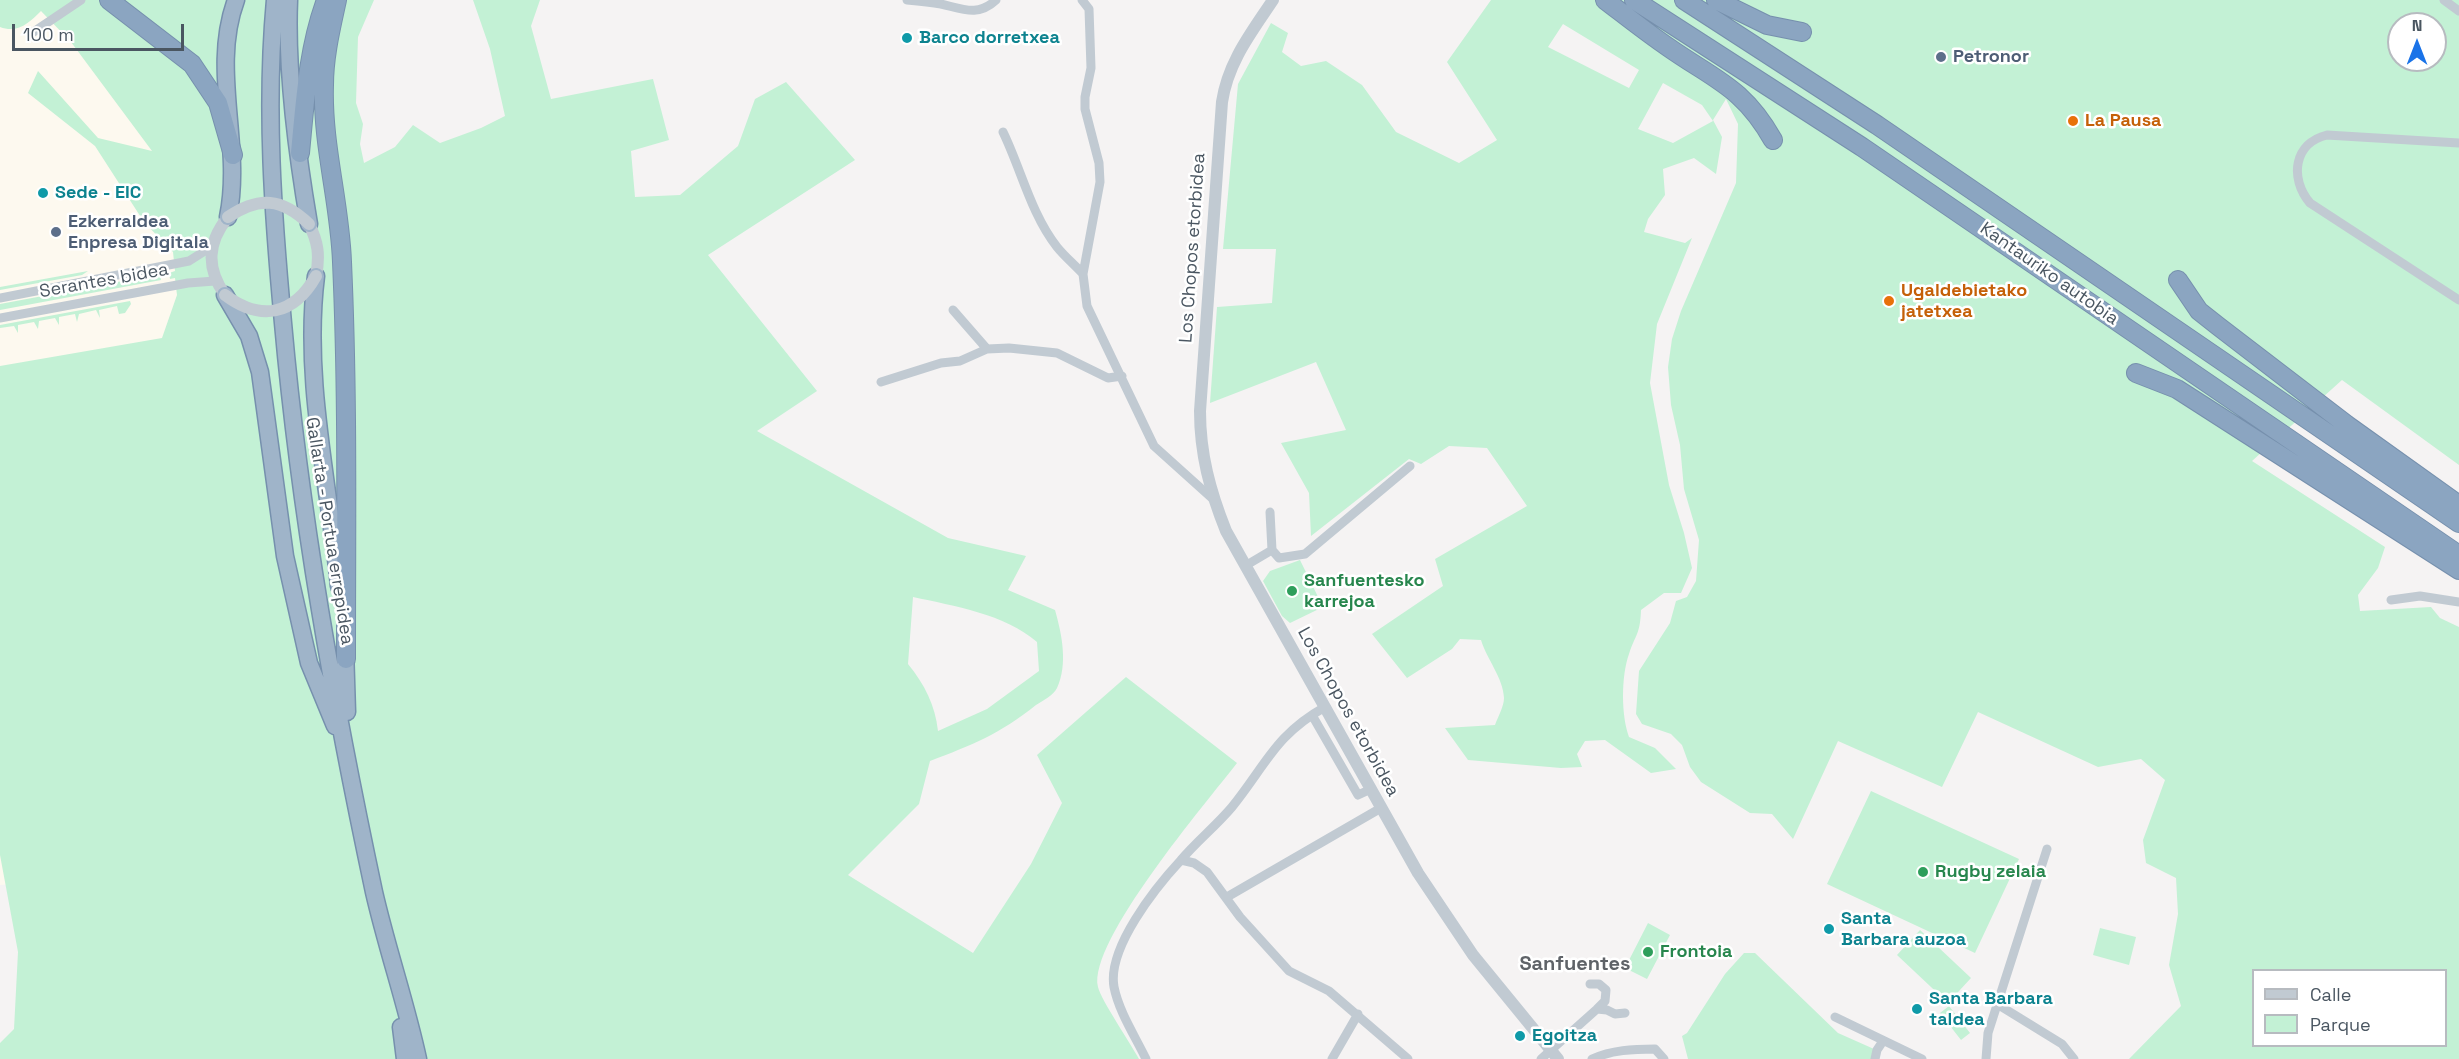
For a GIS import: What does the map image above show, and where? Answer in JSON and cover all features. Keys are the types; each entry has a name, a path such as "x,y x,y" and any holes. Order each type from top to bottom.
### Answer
{"highway":[{"path":"109,0 192,64 218,103 233,155"},
{"path":"228,217 233,191 233,155 226,57 236,0"},
{"name":"Gallarta - Portua errepidea","path":"275,0 269,83 275,238 289,387 313,571 348,758 393,972 416,1057"},
{"path":"289,0 288,50 309,224"},
{"path":"300,153 308,75 318,23 326,0"},
{"path":"337,0 327,45 323,87 342,259 347,411 348,758"},
{"path":"1605,0 1668,48 1736,91 1753,107 1773,140"},
{"name":"Kantauriko autobia","path":"1634,0 1862,147 2459,555"},
{"name":"Kantauriko autobia","path":"1684,0 1877,125 2459,523"},
{"path":"1716,0 1767,25 1802,32"},
{"path":"316,276 311,316 312,367 334,532 346,659"},
{"path":"2178,280 2199,310 2218,326 2347,425 2459,505"},
{"path":"225,295 249,336 260,372 285,556 309,663 348,758"},
{"path":"2136,373 2177,389 2459,570"}],"street":[{"path":"32,33 81,0"},
{"path":"907,0 973,12 988,8 996,0"},
{"path":"1082,0 1089,9 1091,68 1084,97 1099,163 1100,183 1083,274 1084,291 1091,318 1122,376 1154,446 1214,500"},
{"path":"1089,9 1096,0"},
{"name":"Los Chopos etorbidea","path":"1273,0 1232,63 1225,79 1222,102 1200,411 1202,453 1214,500 1245,566 1381,808 1445,915 1554,1055"},
{"path":"2444,0 2459,11"},
{"path":"1004,132 1019,165 1027,191 1057,247 1083,274"},
{"path":"2459,143 2327,135 2317,138 2306,146 2297,167 2296,180 2310,202 2459,300"},
{"path":"261,202 279,204 296,211 309,224 317,240 320,258 316,276 307,292 293,304 276,310 258,311 240,306 225,295 215,281 210,264 211,247 217,230 228,217 243,207 261,202"},
{"name":"Serantes bidea","path":"0,298 189,261 211,247"},
{"name":"Serantes bidea","path":"0,318 188,283 215,281"},
{"path":"953,310 987,349"},
{"path":"881,382 941,363 960,361 987,349 1009,348 1057,353 1108,378 1122,376"},
{"path":"1270,512 1272,550 1279,558 1305,554 1410,466"},
{"path":"1245,566 1272,550"},
{"path":"2391,600 2420,596 2459,602"},
{"path":"1146,1059 1119,1003 1114,985 1115,966 1135,921 1181,860 1226,813 1286,734 1325,707"},
{"path":"1312,715 1358,795 1371,789"},
{"path":"1227,897 1381,808"},
{"path":"1986,1059 1988,1033 2047,849"},
{"path":"1181,860 1194,863 1207,872 1240,917 1289,971 1329,991 1408,1059"},
{"path":"1540,1059 1554,1055 1605,1001 1606,990 1599,984 1590,984"},
{"path":"1997,1004 2062,1044 2074,1059"},
{"path":"1597,1009 1615,1014 1625,1013"},
{"path":"1332,1059 1358,1014"},
{"path":"1835,1017 1922,1059"},
{"path":"1875,1059 1877,1050 1883,1041"},
{"path":"1592,1059 1606,1053 1639,1048 1655,1048 1664,1059"}],"shaded area":[{"path":"0,0 87,0 202,96 343,863 0,885"}],"green space":[{"path":"0,0 374,0 358,37 356,103 363,124 360,144 364,163 395,147 413,125 440,143 481,128 505,116 490,49 473,0 540,0 531,26 551,99 653,79 669,140 631,151 635,197 680,195 738,146 755,99 786,82 855,160 708,255 817,391 757,431 948,538 1026,556 1008,590 1055,610 1063,649 1060,679 1053,693 998,731 973,744 930,761 919,804 848,875 973,953 1031,864 1062,803 1037,755 1126,677 1237,763 1152,872 1111,938 1100,966 1098,987 1100,993 1139,1059 0,1059 0,1043 14,1029 18,952 0,855 0,366 162,338 177,295 175,278 170,279 169,273 175,271 173,252 144,222 95,146 28,93 38,71 98,138 152,151 71,42 41,11 28,23 18,28 0,27","holes":["913,597 978,612 1024,632 1037,642 1039,671 987,709 938,731 928,696 908,664"]},
{"path":"1491,0 2459,0 2459,465 2342,380 2252,461 2385,547 2378,568 2358,595 2360,611 2431,607 2440,618 2459,627 2459,1059 2129,1059 2181,1006 2169,965 2178,914 2176,878 2146,863 2143,840 2165,780 2141,759 2098,767 1978,712 1942,787 1838,741 1793,839 1772,814 1750,813 1701,782 1690,767 1682,745 1671,734 1642,724 1636,714 1639,671 1670,623 1676,601 1687,597 1696,581 1699,540 1684,489 1680,445 1671,405 1668,367 1672,339 1681,311 1736,183 1738,124 1726,99 1713,120 1722,137 1716,174 1694,158 1663,169 1665,195 1648,219 1644,232 1685,243 1692,238 1657,324 1650,383 1669,485 1692,568 1681,593 1664,593 1641,610 1639,629 1624,673 1623,707 1629,737 1655,748 1676,769 1651,773 1605,740 1585,741 1577,754 1582,767 1561,768 1468,760 1445,728 1495,725 1504,701 1501,683 1481,640 1460,639 1452,649 1407,678 1372,634 1443,586 1435,559 1527,506 1487,448 1449,446 1421,464 1409,459 1311,536 1309,493 1281,443 1346,430 1316,362 1210,403 1217,307 1272,303 1276,249 1223,249 1238,84 1271,23 1288,33 1282,52 1301,66 1326,61 1362,85 1396,132 1459,163 1497,140 1447,62","holes":["1563,24 1639,70 1629,88 1548,47","1663,83 1702,105 1713,121 1673,143 1638,129"]},
{"path":"88,271 82,275 0,290 0,287"},
{"path":"160,274 161,280 0,310 0,304"},
{"path":"130,301 131,304 125,313 119,314 117,306 99,310 100,318 96,310 79,314 77,322 75,314 59,317 59,325 55,318 39,321 38,329 34,322 18,325 18,333 14,326 0,328 0,325"},
{"name":"Sanfuentesko karrejoa","path":"1300,560 1323,607 1290,623 1282,616 1263,581 1270,571"},
{"name":"Rugby zelaia","path":"1871,791 2019,859 1975,953 1827,884"},
{"name":"Frontoia","path":"1648,923 1670,935 1647,979 1625,968"},
{"path":"2100,928 2136,937 2129,965 2093,955"},
{"path":"1920,930 1971,978 1948,1003 1897,955"},
{"path":"1744,953 1755,953 1838,1033 1874,1049 1871,1059 1688,1059 1682,1036 1687,1033 1725,974"},
{"path":"1949,1006 1970,1033 1961,1040 1940,1013"}],"place":[{"name":"Barco dorretxea","path":"907,38"},
{"name":"Petronor","path":"1941,57"},
{"name":"La Pausa","path":"2073,121"},
{"name":"Sede - EIC","path":"43,193"},
{"name":"Ezkerraldea Enpresa Digitala","path":"56,232"},
{"name":"Ugaldebietako jatetxea","path":"1889,301"},
{"name":"Sanfuentesko karrejoa","path":"1292,591"},
{"name":"Rugby zelaia","path":"1923,872"},
{"name":"Santa Barbara auzoa","path":"1829,929"},
{"name":"Frontoia","path":"1648,952"},
{"name":"Santa Barbara taldea","path":"1917,1009"},
{"name":"Egoitza","path":"1520,1036"}],"district":[{"name":"Sanfuentes","path":"1575,965"}]}
